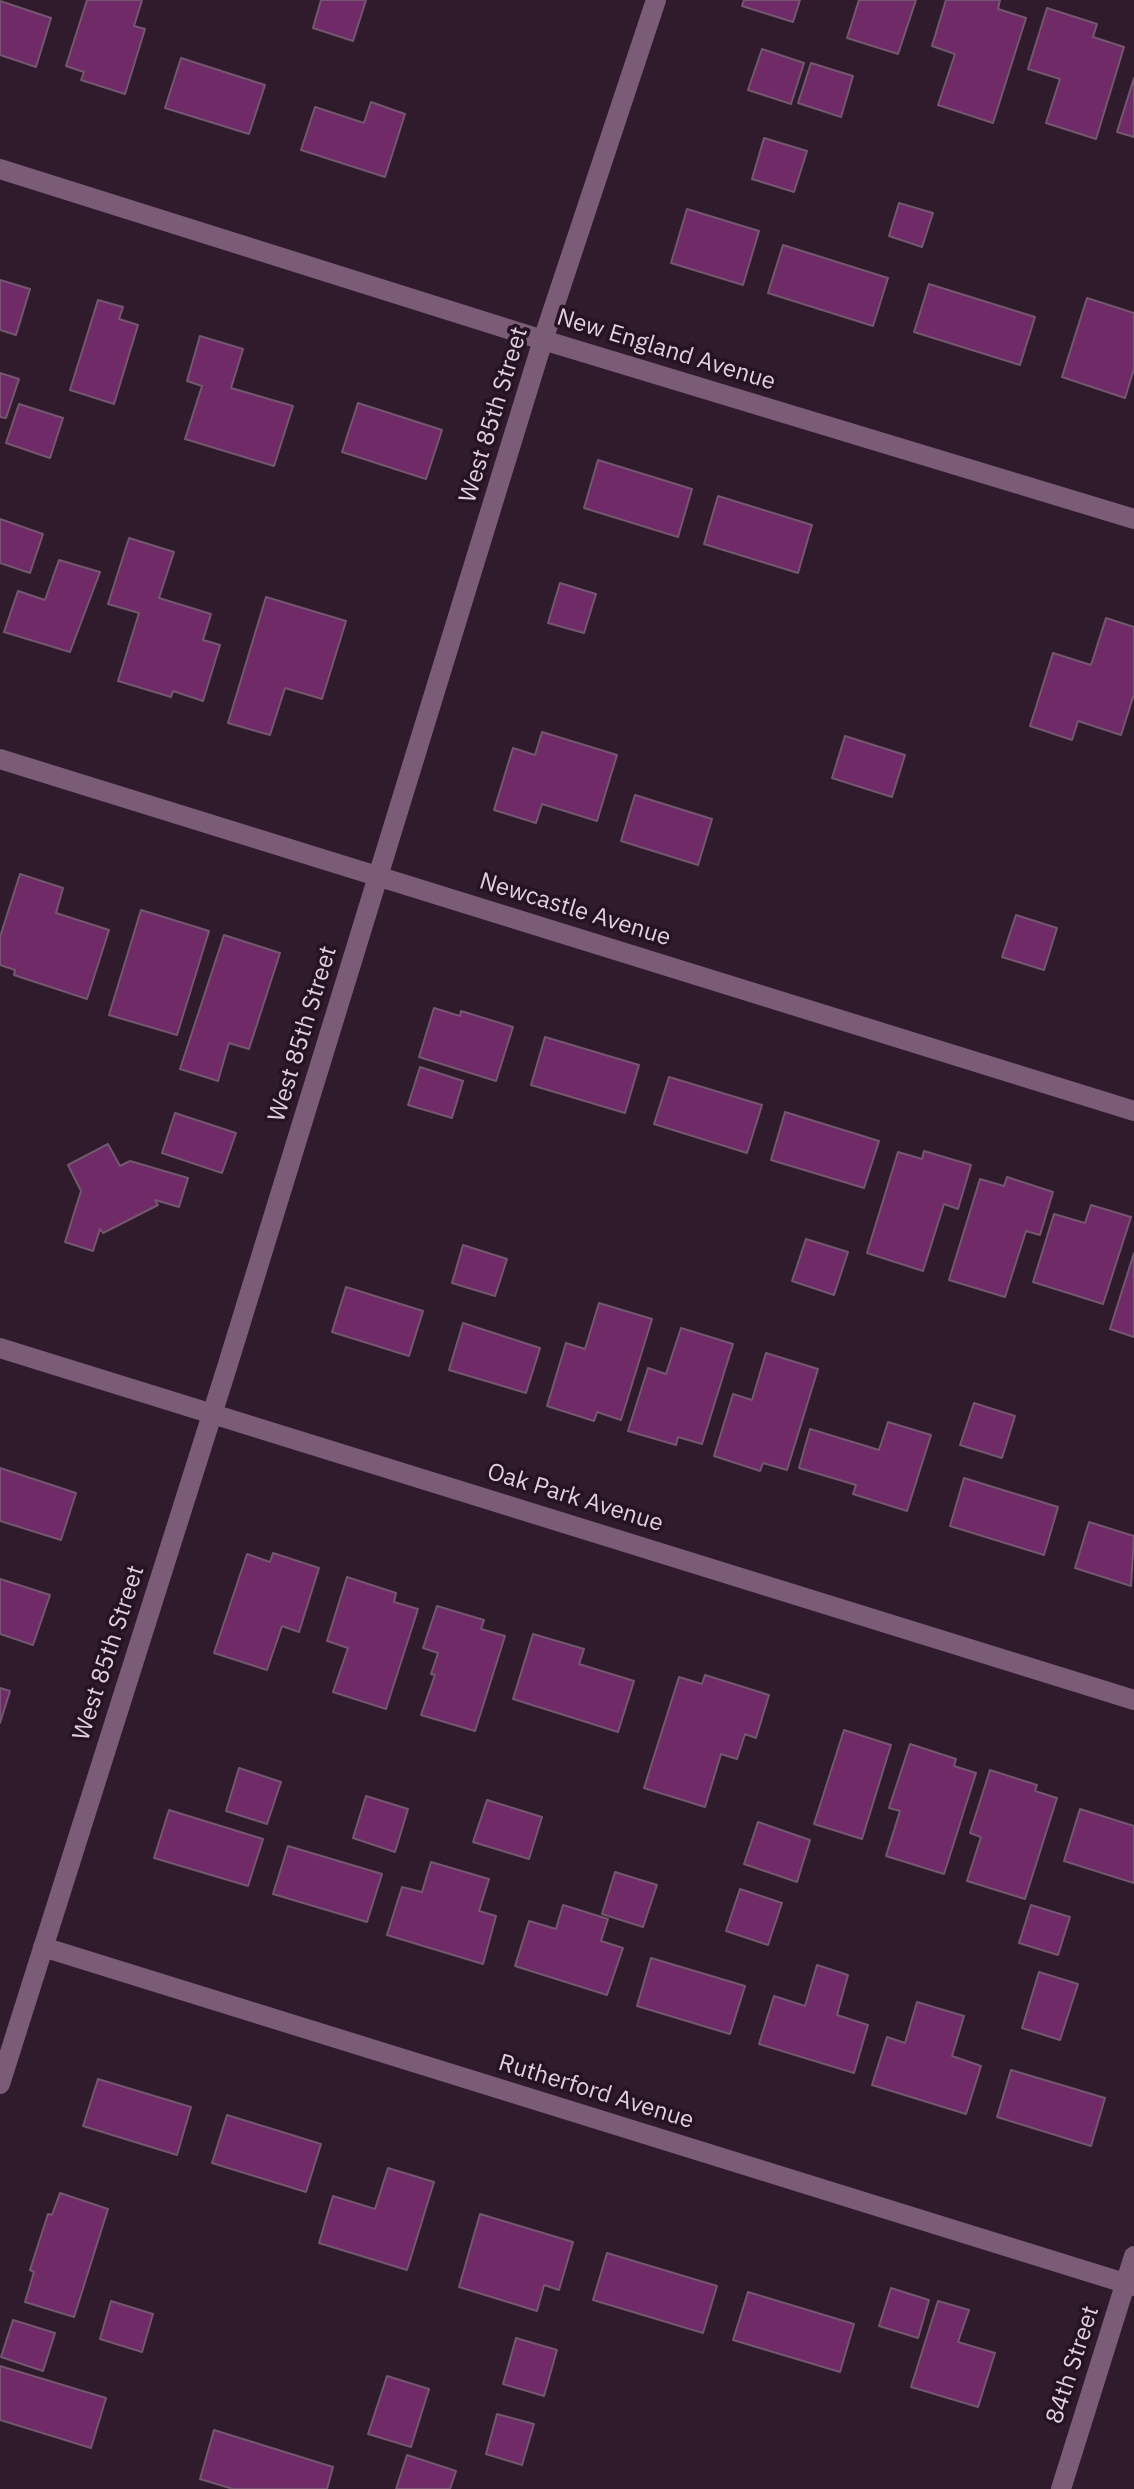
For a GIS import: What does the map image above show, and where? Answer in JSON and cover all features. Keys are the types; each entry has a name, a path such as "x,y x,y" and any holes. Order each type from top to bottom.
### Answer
{"street":[{"name":"West 85th Street","path":"0,2084 380,876 543,340 656,0"},
{"name":"New England Avenue","path":"0,169 543,340 1134,519"},
{"name":"Newcastle Avenue","path":"0,759 1134,1111"},
{"name":"Oak Park Avenue","path":"0,1348 1134,1700"},
{"name":"Rutherford Avenue","path":"43,1947 1130,2285"},
{"name":"84th Street","path":"1061,2489 1130,2285 1134,2256"}],"building":[{"path":"87,0 142,0 134,26 145,29 125,94 81,80 84,72 66,66"},
{"path":"321,0 366,0 353,41 313,28"},
{"path":"744,0 800,0 793,22 742,6"},
{"path":"859,0 916,0 898,54 847,38"},
{"path":"946,0 1000,0 998,9 1026,18 993,123 938,105 955,54 932,46"},
{"path":"0,1 51,18 36,67 0,55"},
{"path":"1047,8 1097,24 1093,37 1124,47 1096,139 1046,123 1060,79 1028,69"},
{"path":"762,49 804,63 791,104 748,90"},
{"path":"181,58 265,85 249,134 165,108"},
{"path":"811,63 853,76 841,117 798,103"},
{"path":"1134,78 1134,137 1117,132"},
{"path":"371,102 405,114 385,177 301,150 315,107 364,123"},
{"path":"764,138 807,151 794,192 752,179"},
{"path":"899,203 933,213 922,247 889,236"},
{"path":"687,209 759,231 743,285 671,263"},
{"path":"783,245 888,278 873,326 768,293"},
{"path":"0,280 30,289 16,335 0,330"},
{"path":"929,284 1035,317 1020,365 914,332"},
{"path":"1087,298 1134,313 1134,369 1125,398 1062,377"},
{"path":"98,300 123,307 119,319 138,325 114,404 70,390"},
{"path":"200,336 243,349 231,388 293,406 274,466 185,439 202,386 187,381"},
{"path":"0,373 19,379 6,418 0,417"},
{"path":"358,403 442,430 426,479 342,452"},
{"path":"19,404 63,418 50,458 6,443"},
{"path":"598,460 692,489 678,537 584,508"},
{"path":"718,496 812,525 798,573 704,544"},
{"path":"0,519 43,534 30,573 0,563"},
{"path":"129,538 174,552 159,598 211,614 203,640 220,645 203,701 173,691 171,697 118,681 139,613 108,604"},
{"path":"59,560 100,572 70,652 4,632 18,591 45,600"},
{"path":"560,583 596,594 584,633 548,623"},
{"path":"266,597 346,621 322,699 285,688 270,735 228,723"},
{"path":"1106,618 1134,627 1134,694 1121,735 1078,721 1072,740 1030,726 1053,653 1091,665"},
{"path":"542,732 617,755 597,821 542,804 536,823 494,810 513,748 535,755"},
{"path":"845,736 905,755 892,797 832,778"},
{"path":"635,795 712,819 698,865 621,841"},
{"path":"20,874 63,888 56,913 109,930 87,999 14,975 15,970 0,965 0,937"},
{"path":"141,910 209,931 177,1035 109,1015"},
{"path":"1016,915 1057,928 1044,970 1002,957"},
{"path":"224,935 280,953 249,1049 229,1043 218,1081 180,1069"},
{"path":"434,1008 460,1016 461,1011 513,1027 496,1081 419,1057"},
{"path":"545,1037 639,1065 625,1113 531,1085"},
{"path":"420,1067 463,1081 452,1118 408,1105"},
{"path":"669,1077 762,1105 747,1153 654,1124"},
{"path":"785,1112 879,1141 864,1188 771,1160"},
{"path":"175,1113 236,1133 222,1173 162,1153"},
{"path":"108,1144 120,1166 130,1161 188,1178 179,1207 155,1200 158,1205 103,1233 100,1229 93,1251 65,1242 81,1191 68,1165"},
{"path":"924,1151 971,1165 958,1209 944,1204 923,1271 867,1253 898,1152 922,1159"},
{"path":"1007,1177 1053,1192 1040,1235 1026,1231 1005,1297 949,1280 980,1179 1004,1186"},
{"path":"1091,1205 1131,1217 1103,1304 1033,1282 1054,1214 1085,1223"},
{"path":"806,1239 848,1252 834,1295 792,1281"},
{"path":"463,1245 507,1259 495,1296 452,1283"},
{"path":"1134,1253 1134,1337 1110,1329"},
{"path":"346,1287 423,1311 409,1356 332,1332"},
{"path":"599,1303 652,1319 621,1420 597,1412 594,1421 547,1406 566,1343 585,1349"},
{"path":"463,1323 540,1348 526,1393 449,1370"},
{"path":"681,1328 733,1344 702,1444 678,1437 676,1445 628,1431 648,1368 666,1374"},
{"path":"766,1353 818,1369 787,1470 763,1463 760,1471 714,1456 733,1394 752,1400"},
{"path":"974,1403 1015,1416 1002,1458 960,1445"},
{"path":"888,1422 931,1435 907,1511 853,1494 856,1485 799,1468 810,1429 879,1450"},
{"path":"0,1468 76,1493 61,1540 0,1521"},
{"path":"964,1478 1058,1507 1044,1555 950,1526"},
{"path":"1089,1522 1134,1536 1131,1586 1075,1568"},
{"path":"273,1553 319,1568 299,1632 282,1626 267,1670 214,1653 247,1554 270,1562"},
{"path":"347,1577 396,1593 394,1602 418,1609 386,1709 333,1692 348,1648 327,1641"},
{"path":"0,1579 50,1595 33,1645 0,1634"},
{"path":"437,1606 484,1620 481,1629 505,1636 475,1731 421,1715 435,1675 431,1674 438,1653 423,1648"},
{"path":"533,1634 584,1649 579,1664 634,1681 618,1732 513,1699"},
{"path":"705,1675 769,1695 756,1738 745,1734 737,1759 721,1754 705,1807 644,1788 679,1677 702,1684"},
{"path":"0,1688 10,1691 0,1723"},
{"path":"844,1730 891,1745 862,1839 814,1824"},
{"path":"910,1744 956,1759 954,1766 976,1773 944,1874 886,1856 900,1811 889,1808"},
{"path":"239,1768 281,1782 267,1824 226,1811"},
{"path":"990,1770 1037,1785 1035,1791 1057,1798 1025,1899 967,1881 981,1837 970,1833"},
{"path":"366,1796 408,1809 395,1852 353,1838"},
{"path":"487,1800 542,1817 529,1859 473,1842"},
{"path":"1080,1809 1134,1826 1134,1883 1064,1861"},
{"path":"169,1810 263,1839 248,1886 154,1858"},
{"path":"758,1822 810,1840 797,1882 744,1864"},
{"path":"288,1846 382,1874 367,1922 273,1894"},
{"path":"431,1862 489,1879 479,1911 496,1916 483,1964 387,1935 402,1887 422,1892"},
{"path":"615,1872 657,1885 643,1927 602,1914"},
{"path":"740,1889 782,1903 768,1945 726,1931"},
{"path":"563,1905 608,1919 601,1941 623,1948 607,1995 515,1966 529,1921 556,1929"},
{"path":"1031,1905 1070,1917 1058,1955 1019,1943"},
{"path":"651,1958 745,1986 730,2034 637,2006"},
{"path":"817,1965 848,1975 837,2015 868,2025 854,2073 759,2044 774,1996 805,2006"},
{"path":"1039,1972 1078,1984 1060,2040 1022,2028"},
{"path":"917,2002 964,2016 952,2056 981,2066 966,2114 872,2085 887,2037 905,2043"},
{"path":"1011,2070 1105,2098 1091,2146 997,2117"},
{"path":"98,2079 191,2107 177,2155 83,2126"},
{"path":"227,2115 321,2144 306,2192 212,2163"},
{"path":"388,2168 434,2182 407,2270 319,2243 333,2196 375,2209"},
{"path":"60,2193 108,2209 74,2317 25,2302 34,2272 30,2270 48,2214 52,2215"},
{"path":"480,2214 573,2242 559,2290 544,2285 537,2311 459,2287"},
{"path":"607,2253 717,2286 703,2333 593,2300"},
{"path":"891,2288 929,2300 918,2338 879,2326"},
{"path":"748,2292 854,2324 840,2372 733,2340"},
{"path":"111,2301 153,2314 142,2352 100,2339"},
{"path":"938,2301 969,2310 958,2342 995,2353 978,2407 911,2387"},
{"path":"13,2320 55,2333 43,2371 1,2357"},
{"path":"516,2338 557,2350 544,2396 503,2384"},
{"path":"0,2366 106,2398 91,2448 0,2420"},
{"path":"387,2376 429,2389 411,2447 368,2434"},
{"path":"497,2414 534,2424 522,2465 486,2454"},
{"path":"214,2430 333,2467 327,2489 233,2489 200,2479"},
{"path":"407,2455 456,2471 450,2489 396,2489"}]}
